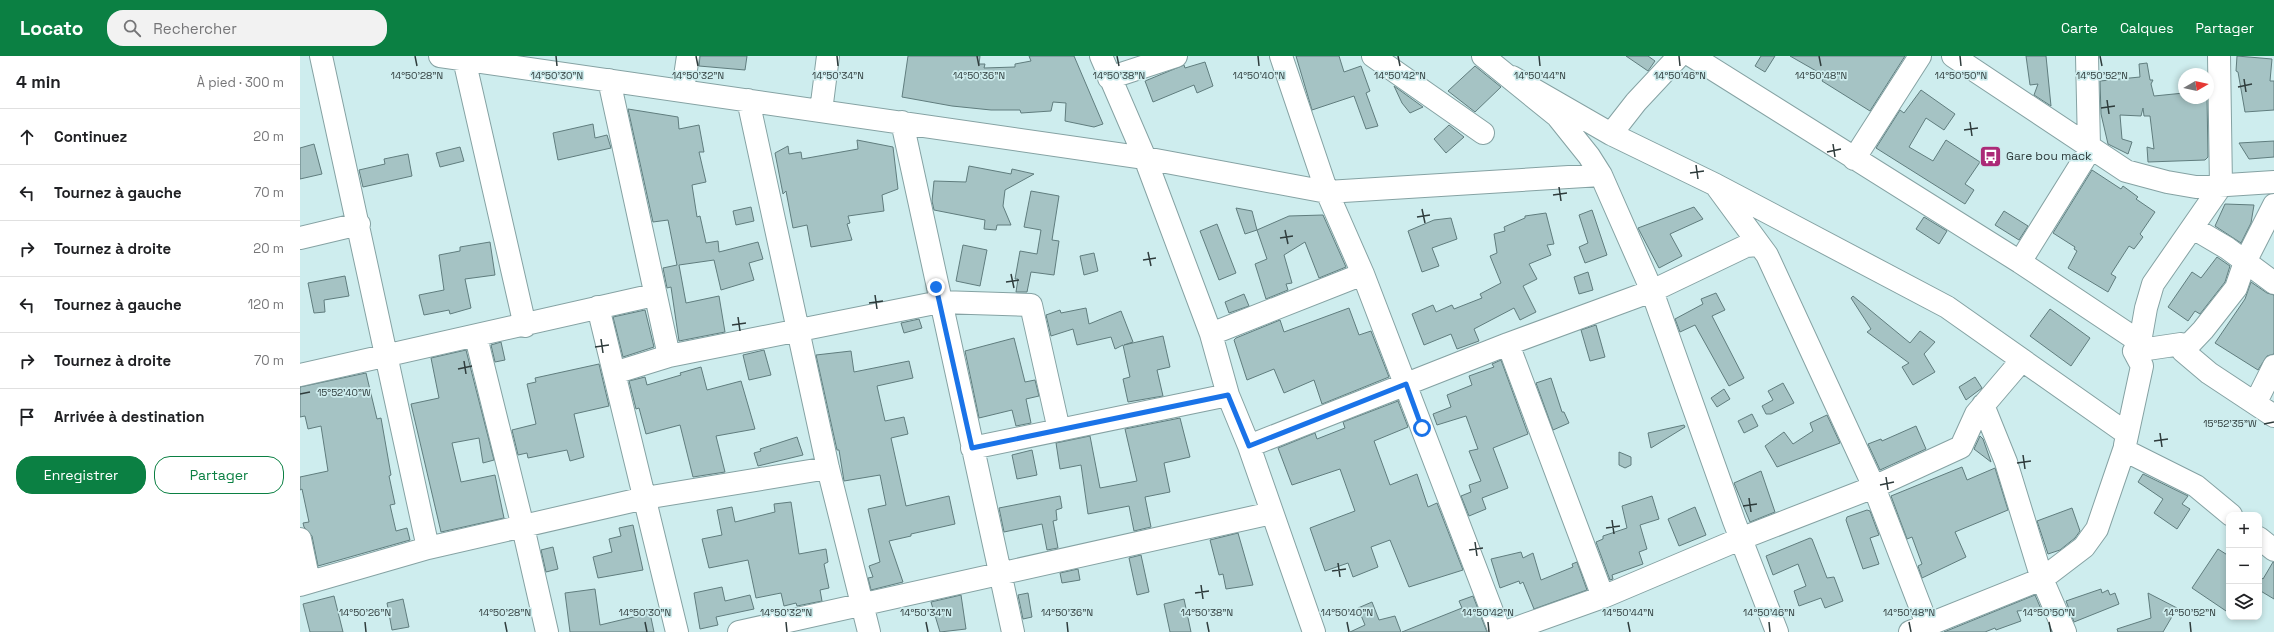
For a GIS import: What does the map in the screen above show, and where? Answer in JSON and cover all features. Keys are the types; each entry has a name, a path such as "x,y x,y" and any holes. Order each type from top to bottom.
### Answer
{"street":[{"path":"321,56 359,224 385,357 428,548"},
{"path":"440,56 464,59 499,60 608,80 1145,158 1327,192 1601,175"},
{"path":"683,90 688,56"},
{"path":"821,111 828,56"},
{"path":"1101,56 1109,78 1145,158 1211,334 1228,395 1249,446 1314,632"},
{"path":"1109,78 1176,56"},
{"path":"1281,56 1327,192 1363,274 1500,632"},
{"path":"1373,56 1483,133"},
{"path":"1483,56 1512,77 1557,116 1589,156 1601,175 1652,290 1740,539 1777,632"},
{"path":"1611,134 1636,102 1679,56"},
{"path":"1692,56 2020,262 2137,346 2181,344 2182,352 2209,373 2256,402 2274,416"},
{"path":"1854,159 1920,56"},
{"path":"1954,56 2126,171 2167,182 2196,187 2274,182"},
{"path":"2020,262 2090,147 2087,56"},
{"path":"1716,185 1766,255 1874,487 1923,630 2042,579 2084,548 2098,529 2125,441 2142,366 2137,346 2153,284 2221,186 2219,56"},
{"path":"464,59 525,326"},
{"path":"1512,77 1611,134 1716,185 1947,307 2022,360 2125,441 2196,486 2227,512"},
{"path":"608,80 654,295 669,356"},
{"path":"748,100 828,468 863,603 869,632"},
{"path":"902,122 1013,632"},
{"path":"2182,352 2203,330 2236,288 2245,262 2274,205"},
{"path":"300,238 359,224"},
{"path":"2193,228 2227,248 2274,283"},
{"path":"1249,446 1508,344 1652,290 1746,246 1758,245"},
{"path":"1211,334 1363,274"},
{"path":"300,375 525,326 598,306 654,295"},
{"path":"614,372 669,356 940,302 1031,306 1059,430"},
{"path":"598,306 677,632"},
{"path":"476,337 523,526 547,632"},
{"path":"1508,344 1603,597"},
{"path":"1505,632 1603,597 1740,539 1874,487 1961,447 1983,405 2022,360"},
{"path":"2256,402 2274,366"},
{"path":"972,448 1228,395"},
{"path":"1983,405 2006,462 2042,579 2065,632"},
{"path":"300,539 304,583 428,548 645,498 828,468"},
{"path":"739,632 863,603 1272,513"},
{"path":"2262,540 2274,550"}],"building":[{"path":"700,56 747,56 745,70 699,66"},
{"path":"908,56 980,56 979,64 985,64 984,68 1015,67 1015,64 1031,61 1029,56 1074,56 1103,124 1094,127 1065,121 1066,103 1053,102 1051,111 1021,113 1020,110 991,110 952,106 902,97"},
{"path":"1296,56 1339,56 1344,72 1361,66 1370,91 1366,93 1378,126 1366,129 1354,96 1312,110"},
{"path":"1626,56 1648,56 1655,61 1648,71"},
{"path":"1761,56 1775,56 1765,72 1755,66"},
{"path":"1790,56 1905,56 1870,111 1822,81 1825,76"},
{"path":"2026,56 2046,56 2051,106 2034,95 2038,84 2030,85"},
{"path":"2237,56 2272,59 2270,81 2274,81 2274,110 2245,112 2238,72 2236,71"},
{"path":"1205,62 1213,86 1197,93 1194,85 1153,102 1145,81 1184,65 1185,68"},
{"path":"2147,63 2150,80 2153,80 2151,84 2154,96 2178,94 2178,104 2207,104 2208,157 2205,160 2148,162 2147,147 2154,149 2150,116 2144,116 2143,108 2141,116 2120,115 2122,139 2132,142 2128,154 2108,144 2101,114 2100,81 2140,77 2139,64"},
{"path":"1475,66 1501,87 1475,112 1448,91"},
{"path":"1394,86 1423,107 1410,113 1402,103"},
{"path":"1921,90 1955,114 1944,130 1926,118 1909,147 1933,161 1946,140 1980,162 1965,184 1974,190 1965,204 1876,148 1900,110 1904,113"},
{"path":"628,109 678,117 679,129 699,125 704,152 699,152 706,182 692,185 697,217 700,216 706,243 718,241 719,252 758,242 763,259 749,263 754,280 721,290 714,260 679,265 686,303 719,296 725,332 679,341 671,287 667,288 663,268 677,265 668,220 653,222"},
{"path":"593,124 595,138 607,135 611,148 558,160 553,133"},
{"path":"1449,125 1464,137 1446,153 1434,139"},
{"path":"857,140 893,147 898,189 882,195 884,211 848,216 850,223 847,224 852,240 811,247 807,225 793,228 786,191 783,194 775,153 788,146 789,154 801,152 802,159 858,149"},
{"path":"2274,141 2274,157 2249,159 2239,143"},
{"path":"314,144 322,174 300,179 300,148"},
{"path":"460,147 464,161 440,167 436,153"},
{"path":"408,154 412,176 363,187 359,170 385,164 384,159"},
{"path":"969,166 1011,174 1012,169 1034,174 1005,190 1003,206 1011,225 997,225 996,230 984,229 985,220 934,210 932,201 934,181 966,182"},
{"path":"2092,170 2121,189 2123,186 2138,197 2136,199 2155,212 2140,234 2143,237 2134,249 2129,246 2111,274 2116,277 2108,292 2068,268 2077,251 2074,249 2075,247 2053,233"},
{"path":"1031,191 1059,196 1052,240 1059,241 1054,275 1031,272 1027,292 1016,292 1018,279 1015,279 1020,251 1037,254 1041,230 1024,227"},
{"path":"2225,204 2254,205 2251,223 2241,243 2215,226"},
{"path":"751,207 754,221 736,225 733,211"},
{"path":"1694,207 1703,219 1670,234 1682,256 1659,268 1638,228"},
{"path":"1236,208 1252,211 1257,230 1245,234"},
{"path":"1592,210 1607,255 1585,263 1579,247 1588,243 1579,215"},
{"path":"2004,211 2028,226 2019,240 1995,225"},
{"path":"1546,213 1554,244 1547,245 1551,255 1529,264 1537,279 1523,286 1536,312 1520,320 1514,308 1474,329 1479,341 1457,349 1451,334 1424,345 1412,314 1433,305 1436,312 1452,305 1454,309 1482,298 1480,294 1501,283 1490,256 1497,253 1494,234 1505,231 1504,227 1525,218 1525,216"},
{"path":"1323,215 1346,267 1319,278 1305,242 1284,255 1292,283 1286,284 1288,290 1266,299 1255,264 1267,259 1257,230 1289,216"},
{"path":"1924,217 1947,231 1939,244 1916,229"},
{"path":"1451,218 1457,239 1432,248 1439,266 1422,272 1408,231 1434,220"},
{"path":"1217,224 1236,273 1219,280 1200,231"},
{"path":"490,242 495,275 465,279 471,308 450,314 449,310 424,315 419,295 444,290 439,255 460,251 460,247"},
{"path":"963,245 987,250 980,286 956,281"},
{"path":"1094,253 1098,271 1084,275 1080,256"},
{"path":"2217,257 2230,266 2225,282 2200,314 2195,311 2188,321 2168,307 2192,272 2201,278"},
{"path":"1588,272 1593,290 1579,294 1574,277"},
{"path":"345,276 349,296 324,300 325,312 314,313 308,283"},
{"path":"2251,282 2267,293 2274,295 2274,354 2267,356 2258,370 2215,343 2245,299"},
{"path":"1716,293 1725,310 1712,316 1744,378 1729,386 1695,325 1680,332 1675,319 1703,304 1701,299"},
{"path":"1244,294 1249,306 1229,313 1225,302"},
{"path":"1853,296 1910,343 1920,331 1935,342 1924,354 1935,372 1913,385 1902,367 1909,363 1867,332 1871,329 1851,298"},
{"path":"1086,308 1089,324 1121,311 1133,342 1124,345 1163,336 1170,367 1157,370 1163,396 1128,402 1123,379 1130,377 1123,345 1115,349 1111,337 1077,345 1073,329 1051,336 1046,315 1060,310 1061,313"},
{"path":"1349,308 1359,335 1371,331 1389,377 1322,404 1314,380 1284,393 1274,369 1247,380 1234,340 1236,338 1280,320 1284,332"},
{"path":"2050,309 2090,338 2071,366 2030,336"},
{"path":"645,310 654,347 623,357 613,317"},
{"path":"919,319 922,328 904,333 901,323"},
{"path":"1596,325 1605,357 1590,361 1581,330"},
{"path":"1014,338 1025,382 1035,380 1039,396 1026,399 1031,423 1016,426 1012,410 979,418 965,351"},
{"path":"501,342 505,360 495,362 491,345"},
{"path":"466,350 494,460 483,463 479,438 452,443 461,482 495,475 504,518 441,532 411,404 439,398 431,358"},
{"path":"764,350 771,375 749,380 743,355"},
{"path":"851,351 854,372 909,361 913,378 877,386 885,421 904,417 908,434 891,438 906,506 949,496 955,524 911,534 911,536 889,541 903,582 871,590 868,578 873,577 869,566 880,562 868,509 886,505 880,475 844,481 839,450 837,450 816,355"},
{"path":"1501,360 1528,434 1493,448 1508,488 1482,498 1486,509 1469,516 1461,496 1471,492 1469,485 1481,481 1469,451 1478,449 1466,416 1437,425 1433,414 1451,407 1447,395 1472,385 1469,376 1494,367 1492,364"},
{"path":"599,364 609,406 574,414 584,457 570,461 567,450 528,458 527,453 518,455 512,430 536,424 527,384 536,382 535,378"},
{"path":"701,367 707,390 741,381 755,429 716,436 725,472 693,477 680,425 646,434 639,408 636,409 629,381 645,377 647,385 681,375 680,373"},
{"path":"366,373 377,419 381,418 391,475 389,476 395,504 390,505 396,531 407,528 410,540 318,566 312,536 304,527 303,523 309,522 302,489 300,490 300,477 328,471 321,426 308,429 305,416 300,417 300,387"},
{"path":"1975,377 1982,388 1966,400 1959,387"},
{"path":"1551,378 1562,412 1564,412 1569,423 1553,430 1536,383"},
{"path":"1783,383 1794,403 1771,414 1766,414 1762,406 1773,400 1768,391"},
{"path":"1724,389 1730,399 1717,407 1711,398"},
{"path":"1398,401 1408,427 1374,441 1390,485 1417,474 1428,507 1437,503 1463,570 1409,587 1390,540 1371,547 1378,567 1353,577 1348,563 1325,571 1310,528 1355,511 1340,469 1292,485 1278,448 1315,433 1317,439 1345,428 1343,422"},
{"path":"1752,414 1758,426 1744,433 1738,421"},
{"path":"1827,415 1840,443 1777,467 1765,446 1784,432 1793,444 1813,431 1810,423"},
{"path":"1180,418 1190,457 1164,463 1170,492 1145,497 1151,527 1134,531 1129,506 1088,514 1081,465 1060,469 1056,443 1090,436 1100,488 1137,481 1125,429"},
{"path":"1684,425 1685,427 1651,448 1648,433"},
{"path":"1916,426 1926,449 1880,470 1868,444 1881,439 1882,441"},
{"path":"1980,436 1983,439 1991,462 1974,449"},
{"path":"797,437 803,455 758,466 754,453 761,451 760,449"},
{"path":"1032,450 1037,475 1017,479 1012,455"},
{"path":"1619,452 1631,457 1631,465 1625,468 1619,465"},
{"path":"1962,467 1967,480 1995,468 2008,510 1955,532 1966,557 1922,578 1918,566 1922,564 1912,537 1907,539 1891,496"},
{"path":"1761,471 1775,512 1750,522 1734,483"},
{"path":"2143,474 2188,496 2182,504 2190,509 2177,529 2154,513 2163,499 2138,482"},
{"path":"1060,496 1062,508 1056,510 1057,520 1053,521 1058,548 1047,550 1042,524 1004,532 999,508"},
{"path":"1652,496 1659,519 1640,525 1647,549 1639,552 1643,564 1612,575 1613,579 1610,580 1596,542 1603,539 1603,536 1627,528 1622,506"},
{"path":"791,502 799,554 826,549 828,562 824,564 829,588 820,590 822,601 797,606 796,603 784,606 781,593 756,598 748,560 709,568 702,539 722,535 717,510 732,507 735,522 775,512 774,504"},
{"path":"1695,507 1706,535 1679,546 1668,519"},
{"path":"2072,508 2080,531 2075,538 2060,550 2048,554 2037,521"},
{"path":"1867,510 1870,511 1879,535 1870,538 1879,564 1863,569 1846,520 1847,517"},
{"path":"633,525 643,570 598,578 593,557 612,552 609,539 621,536 619,528"},
{"path":"1238,533 1253,585 1226,589 1223,574 1219,575 1210,540"},
{"path":"1810,538 1812,539 1827,578 1834,577 1843,601 1825,608 1821,598 1799,606 1794,591 1806,586 1798,564 1773,575 1766,556"},
{"path":"553,547 558,569 546,572 541,550"},
{"path":"2218,549 2226,554 2226,611 2192,588"},
{"path":"1521,552 1523,558 1533,553 1541,580 1573,567 1572,564 1577,562 1587,590 1534,609 1523,582 1520,584 1519,581 1500,588 1491,559"},
{"path":"1141,555 1149,592 1137,595 1129,558"},
{"path":"2274,562 2274,599 2262,592 2262,578 2263,579"},
{"path":"1078,569 1080,580 1062,583 1060,573"},
{"path":"722,587 725,601 750,595 754,609 716,617 718,625 700,629 694,593"},
{"path":"595,589 600,625 650,613 654,632 570,632 565,593"},
{"path":"2101,589 2102,593 2108,590 2110,595 2115,593 2119,604 2074,622 2066,601"},
{"path":"1028,593 1032,617 1023,619 1018,595"},
{"path":"2148,593 2177,608 2163,632 2118,632 2117,629 2151,618"},
{"path":"961,595 966,629 940,632 931,602"},
{"path":"2035,595 2041,609 2017,611 2021,621 1996,630 1995,628 1985,632 1944,632"},
{"path":"334,596 343,632 310,632 303,604"},
{"path":"1473,596 1487,632 1402,632 1462,608 1459,601"},
{"path":"403,599 409,627 392,630 387,603"},
{"path":"1184,599 1191,632 1170,632 1164,604"},
{"path":"1372,602 1379,620 1395,616 1401,632 1350,632 1365,625 1358,608"}],"place":[{"name":"Gare bou mack","path":"1990,156"}],"route":[{"path":"936,287 972,448 1228,395 1249,446 1406,384 1422,428"}]}
